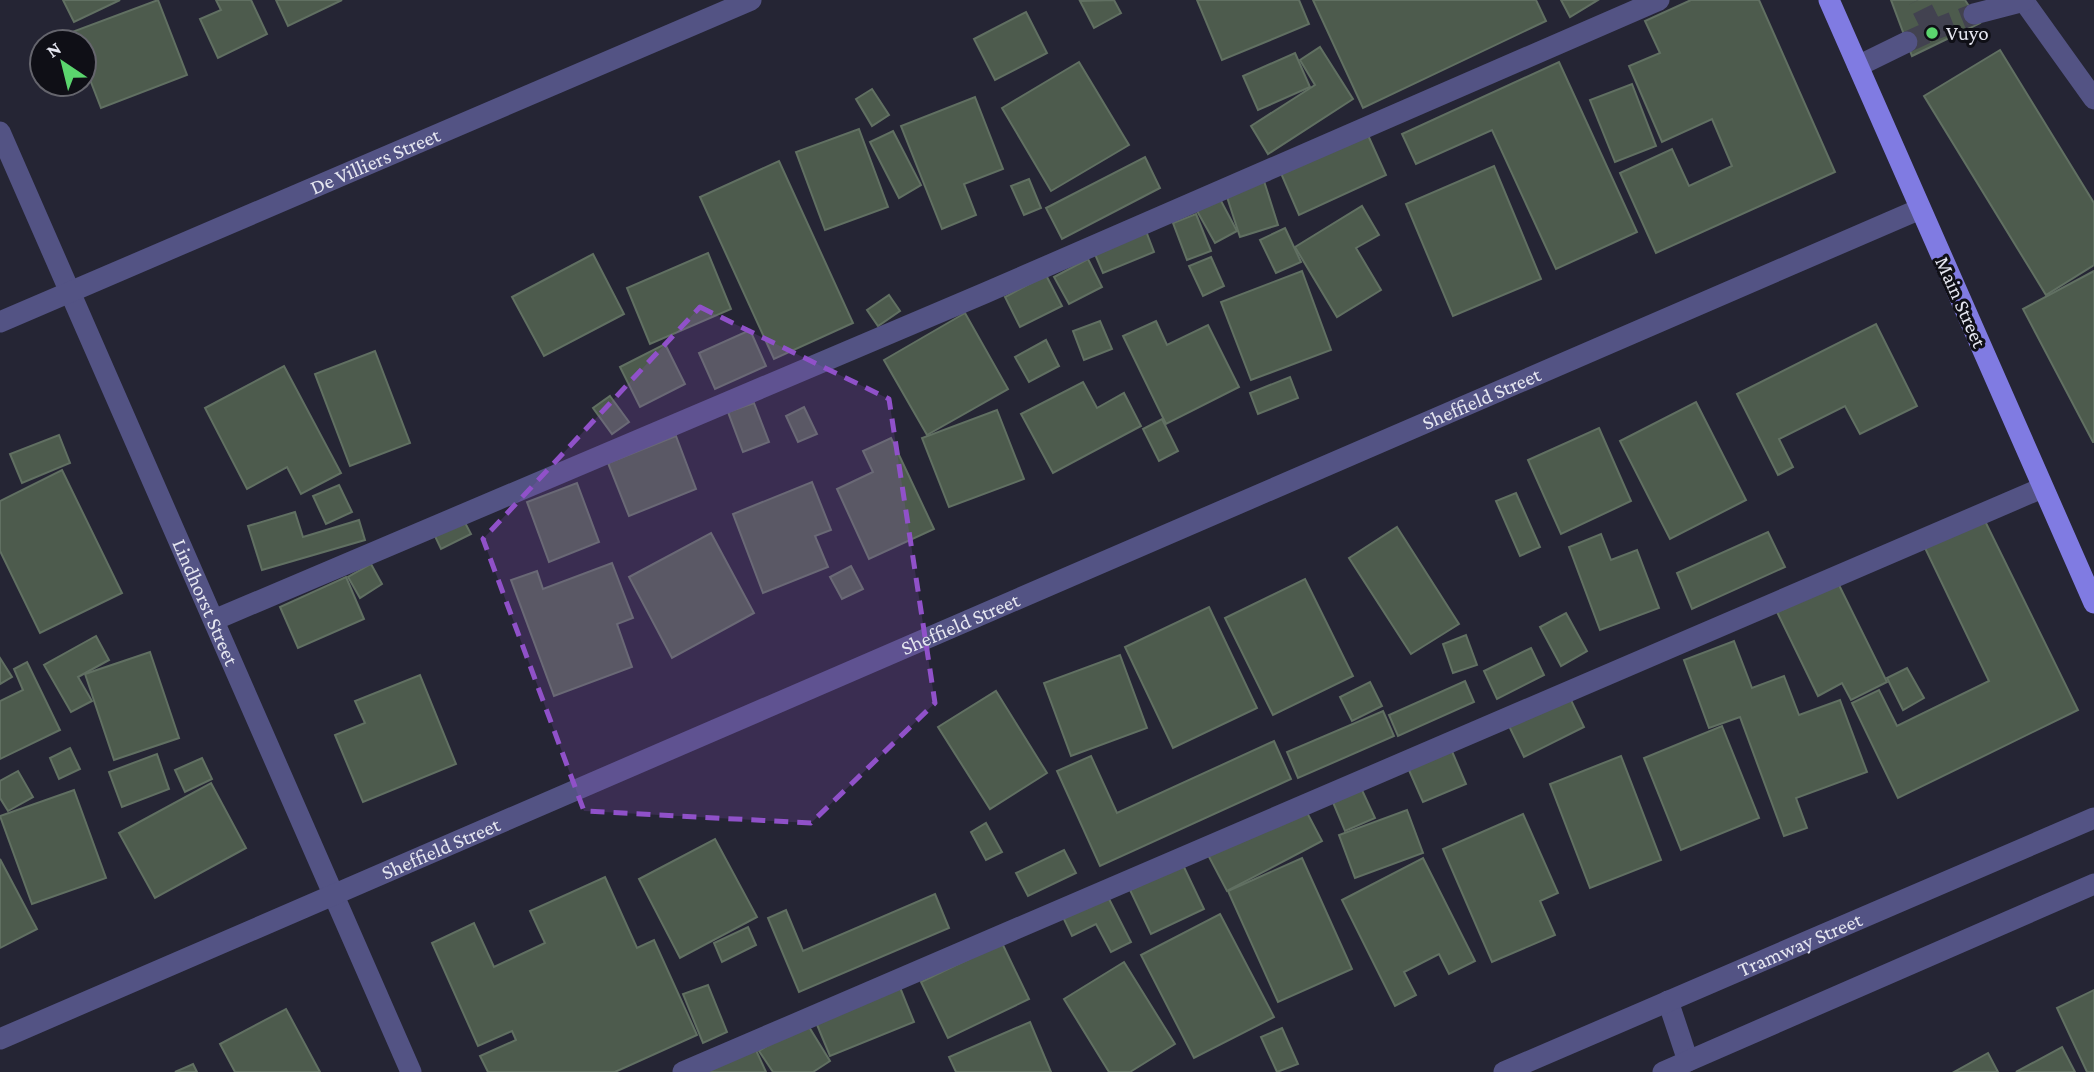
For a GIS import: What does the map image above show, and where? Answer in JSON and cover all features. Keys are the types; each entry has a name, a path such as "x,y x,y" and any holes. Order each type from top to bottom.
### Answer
{"main road":[{"name":"Main Street","path":"1829,0 2094,603"}],"street":[{"name":"De Villiers Street","path":"0,322 751,0"},
{"path":"214,620 985,293 1659,0"},
{"path":"1974,15 2024,0 2094,99"},
{"path":"1858,66 1907,42"},
{"name":"Lindhorst Street","path":"0,132 411,1072"},
{"name":"Sheffield Street","path":"0,1039 1920,209"},
{"path":"684,1072 2042,488"},
{"name":"Tramway Street","path":"1504,1072 2094,818"},
{"path":"1663,1072 2094,884"},
{"path":"1668,1001 1688,1061"}],"highlighted area":[{"path":"700,307 889,399 935,703 811,823 584,811 483,539"}],"building":[{"path":"63,0 120,0 74,22"},
{"path":"158,0 187,75 101,108 97,98 98,28 83,28"},
{"path":"216,0 251,0 267,34 218,58 200,19 221,10"},
{"path":"276,0 342,0 288,26"},
{"path":"1114,0 1121,13 1094,28 1080,1"},
{"path":"1197,0 1299,0 1309,24 1222,60"},
{"path":"1313,0 1536,0 1546,21 1363,108"},
{"path":"1561,0 1598,0 1570,17"},
{"path":"1691,0 1759,0 1835,172 1656,253 1620,173 1672,149 1689,186 1732,166 1712,119 1662,142 1629,66 1660,53 1645,21"},
{"name":"Vuyo","path":"1891,0 1965,0 1980,23 1912,56"},
{"path":"1026,12 1047,53 995,80 974,39"},
{"path":"1320,47 1353,99 1268,154 1251,126 1315,85 1300,60"},
{"path":"2000,50 2094,203 2094,265 2046,295 1924,96"},
{"path":"1295,53 1310,87 1258,110 1243,76"},
{"path":"1079,62 1129,145 1051,191 1002,108"},
{"path":"1559,62 1637,232 1556,269 1492,130 1416,164 1402,134"},
{"path":"1632,84 1656,146 1615,162 1590,100"},
{"path":"872,89 889,115 872,126 856,99"},
{"path":"975,97 1003,169 964,184 976,215 942,229 901,126"},
{"path":"859,129 888,207 825,230 796,152"},
{"path":"893,131 921,185 899,198 870,142"},
{"path":"1367,133 1386,175 1299,215 1280,171"},
{"path":"1145,157 1160,188 1062,239 1046,208"},
{"path":"779,161 853,323 774,359 700,197"},
{"path":"1494,166 1541,279 1453,316 1406,204"},
{"path":"1029,179 1041,208 1024,215 1011,186"},
{"path":"1264,181 1278,225 1240,237 1226,194"},
{"path":"1220,199 1237,231 1215,243 1197,211"},
{"path":"1362,206 1379,235 1356,248 1381,290 1337,317 1295,247"},
{"path":"1196,214 1211,251 1187,260 1173,223"},
{"path":"1285,228 1301,262 1276,273 1260,240"},
{"path":"1146,231 1154,252 1103,273 1094,252"},
{"path":"708,253 731,309 650,344 627,288"},
{"path":"593,254 624,314 544,356 512,297"},
{"path":"1211,257 1224,286 1203,296 1189,266"},
{"path":"1088,259 1102,287 1069,304 1054,277"},
{"path":"1302,271 1331,350 1251,380 1221,302"},
{"path":"2094,271 2094,442 2093,442 2023,309"},
{"path":"1046,275 1062,306 1020,327 1005,297"},
{"path":"889,295 900,311 878,326 867,310"},
{"path":"965,313 1008,389 927,435 884,360"},
{"path":"1100,321 1112,349 1084,360 1073,331"},
{"path":"1156,321 1167,345 1208,325 1239,387 1166,424 1123,336"},
{"path":"1876,324 1917,406 1860,434 1845,406 1779,439 1793,467 1778,475 1737,394"},
{"path":"750,330 766,366 715,389 699,353"},
{"path":"1046,340 1059,366 1029,382 1015,357"},
{"path":"665,344 685,384 640,407 620,367"},
{"path":"375,351 410,443 350,466 315,374"},
{"path":"284,366 341,473 301,494 287,467 247,489 205,408"},
{"path":"1290,377 1298,398 1258,414 1250,393"},
{"path":"1083,382 1097,408 1124,393 1141,426 1053,473 1021,414"},
{"path":"610,396 629,422 612,434 593,408"},
{"path":"1696,402 1746,500 1670,539 1620,441"},
{"path":"754,403 769,442 743,452 728,412"},
{"path":"804,407 817,434 798,442 786,416"},
{"path":"997,410 1024,479 949,507 922,438"},
{"path":"1162,419 1178,451 1159,461 1143,429"},
{"path":"1599,428 1631,501 1561,534 1528,460"},
{"path":"59,435 70,463 22,483 10,454"},
{"path":"676,436 696,489 629,516 608,463"},
{"path":"891,438 934,529 869,559 837,489 873,472 863,451"},
{"path":"62,470 122,593 40,633 0,551 0,501"},
{"path":"812,482 831,530 815,536 828,567 763,593 733,514"},
{"path":"577,483 599,542 549,562 527,502"},
{"path":"339,485 352,512 326,524 313,496"},
{"path":"1516,493 1540,547 1520,556 1496,501"},
{"path":"295,512 303,537 359,520 365,540 262,570 248,526"},
{"path":"462,517 471,534 441,549 433,532"},
{"path":"1984,519 2078,710 1898,798 1852,703 1879,690 1897,726 1989,681 1925,548"},
{"path":"1397,527 1459,624 1411,654 1349,558"},
{"path":"1768,532 1785,567 1692,609 1677,573"},
{"path":"711,533 754,613 672,658 629,577"},
{"path":"1601,534 1611,560 1637,550 1659,608 1600,630 1569,547"},
{"path":"612,563 633,618 617,624 632,667 554,696 511,580 537,571 543,589"},
{"path":"371,564 382,584 360,598 348,577"},
{"path":"851,566 863,589 842,599 830,577"},
{"path":"346,577 364,619 298,648 280,607"},
{"path":"1305,579 1353,676 1273,715 1225,618"},
{"path":"1838,583 1887,682 1851,700 1842,683 1818,696 1777,612"},
{"path":"1209,607 1257,708 1173,748 1125,647"},
{"path":"1566,613 1587,651 1561,666 1540,627"},
{"path":"1466,635 1477,665 1453,673 1443,644"},
{"path":"96,636 109,660 78,677 92,701 71,712 44,665"},
{"path":"1734,641 1752,688 1784,676 1799,715 1840,700 1867,772 1796,798 1807,828 1784,836 1740,717 1709,728 1684,660"},
{"path":"1531,648 1544,675 1497,699 1484,671"},
{"path":"150,652 179,738 114,760 85,674"},
{"path":"1120,655 1147,728 1071,756 1044,683"},
{"path":"0,658 12,677 0,684"},
{"path":"27,662 60,730 0,759 0,701 23,690 14,669"},
{"path":"1907,668 1924,698 1903,710 1887,678"},
{"path":"420,675 456,764 363,802 335,735 365,723 355,701"},
{"path":"1465,681 1474,702 1398,736 1389,715"},
{"path":"1370,682 1382,706 1352,721 1340,697"},
{"path":"996,691 1047,773 990,809 938,727"},
{"path":"1568,694 1584,727 1524,757 1508,724"},
{"path":"1383,711 1394,736 1298,778 1287,752"},
{"path":"1722,726 1759,818 1681,850 1644,758"},
{"path":"1274,741 1291,779 1100,866 1057,771 1091,756 1117,813"},
{"path":"70,748 80,769 59,779 50,758"},
{"path":"1451,749 1466,784 1423,802 1408,768"},
{"path":"157,754 169,789 122,807 109,772"},
{"path":"1621,756 1661,860 1590,888 1550,784"},
{"path":"202,758 212,779 185,792 175,770"},
{"path":"18,771 33,797 8,811 0,798 0,781"},
{"path":"211,783 246,848 155,898 119,833"},
{"path":"1361,788 1375,818 1345,831 1332,800"},
{"path":"74,790 106,878 32,904 0,816"},
{"path":"1303,805 1322,841 1227,891 1208,855"},
{"path":"1407,810 1423,853 1355,878 1339,835"},
{"path":"1523,814 1558,893 1540,901 1555,935 1492,962 1443,849"},
{"path":"986,823 1002,852 986,860 971,832"},
{"path":"715,839 757,917 680,958 639,879"},
{"path":"1064,850 1076,873 1028,896 1016,873"},
{"path":"1302,858 1352,969 1278,1002 1228,891"},
{"path":"1423,858 1475,961 1449,974 1439,954 1404,972 1416,995 1395,1006 1342,900"},
{"path":"0,859 37,929 0,948"},
{"path":"1183,865 1204,909 1151,934 1130,890"},
{"path":"605,877 637,948 654,940 697,1035 615,1072 488,1072 480,1056 516,1040 512,1031 478,1046 432,943 474,923 494,967 545,943 530,911"},
{"path":"1106,893 1131,942 1111,952 1096,924 1072,936 1062,915"},
{"path":"935,894 949,928 799,992 768,918 786,910 803,951"},
{"path":"1220,914 1274,1017 1194,1058 1141,955"},
{"path":"748,927 756,945 722,962 714,943"},
{"path":"1002,943 1029,999 948,1038 921,982"},
{"path":"1124,962 1175,1044 1130,1072 1109,1072 1064,999"},
{"path":"708,985 727,1032 703,1043 683,994"},
{"path":"899,985 914,1022 830,1056 815,1020"},
{"path":"2094,990 2094,1072 2087,1072 2057,1008"},
{"path":"286,1009 320,1072 235,1072 220,1044"},
{"path":"806,1022 830,1061 813,1072 773,1072 759,1051"},
{"path":"1030,1022 1051,1072 956,1072 949,1057"},
{"path":"1282,1028 1298,1064 1277,1072 1261,1037"},
{"path":"2062,1047 2075,1072 2016,1072"},
{"path":"755,1048 766,1072 702,1072"},
{"path":"1988,1053 1998,1072 1954,1072"},
{"path":"193,1064 197,1072 175,1072"}],"tunnel":[{"path":"1907,42 1933,30 1918,0"},
{"path":"1933,30 1974,14"}],"place":[{"name":"Vuyo","path":"1932,33"}]}
